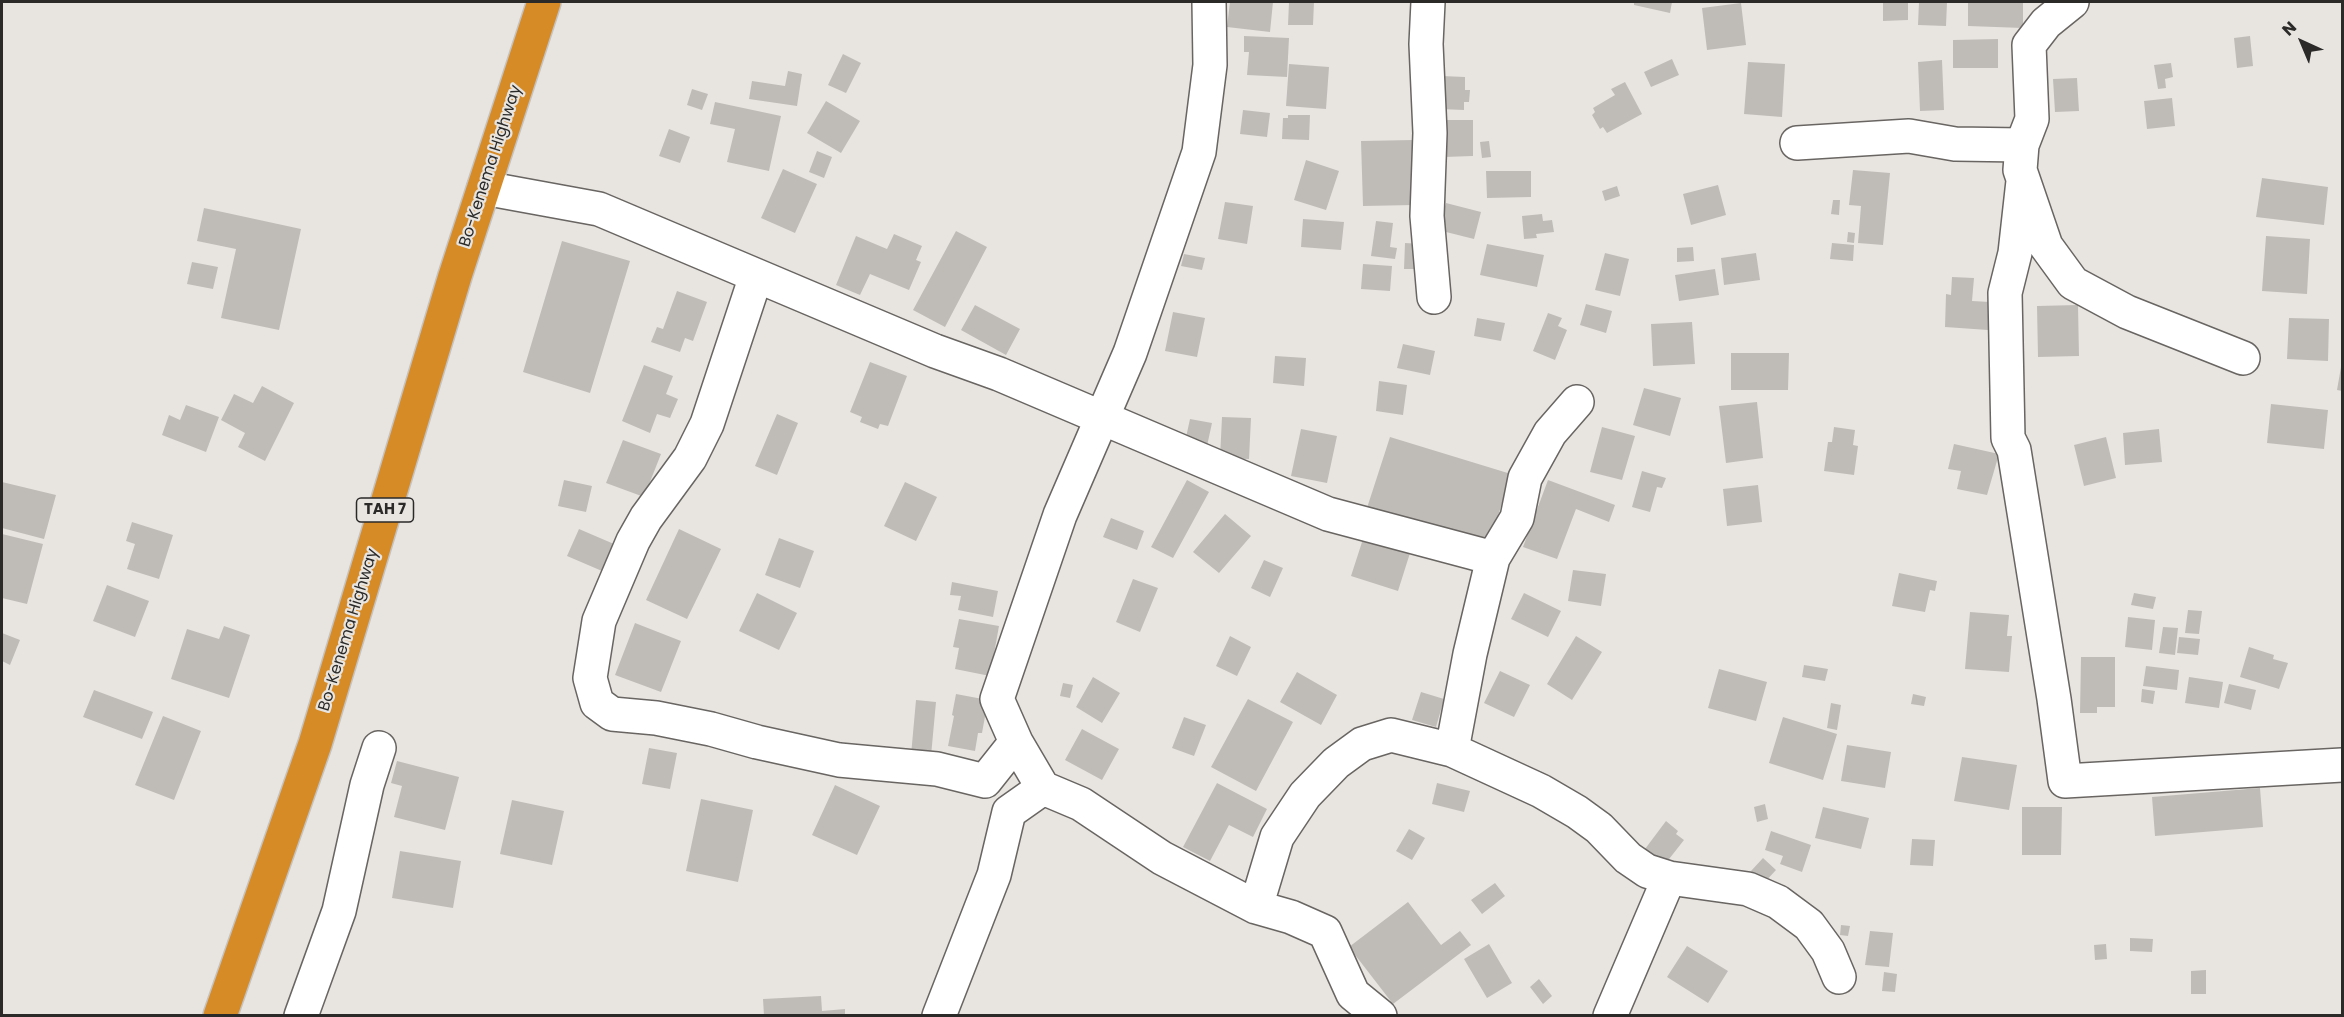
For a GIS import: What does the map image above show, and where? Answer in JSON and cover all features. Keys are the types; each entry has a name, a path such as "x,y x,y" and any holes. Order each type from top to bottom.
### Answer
{"highway":[{"name":"Bo-Kenema Highway","path":"220,1016 315,744 452,286 544,2"}],"street":[{"path":"1209,2 1210,65 1199,152 1130,353 1060,514 998,699 1016,742 1043,788 1081,804 1162,858 1256,907 1291,917 1324,932 1353,994 1380,1016"},
{"path":"1428,2 1426,44 1430,133 1427,216 1434,297"},
{"path":"2072,2 2046,23 2029,45 2032,119 2022,145 2020,170 2046,246 2073,283 2127,312 2243,358"},
{"path":"1797,143 1909,136 1955,144 2022,145"},
{"path":"2023,181 2015,253 2005,293 2008,438 2016,461 2065,782 2343,765"},
{"path":"484,188 599,209 935,351 999,374 1328,514 1493,558"},
{"path":"756,276 706,424 690,458 646,518 633,542 599,621 590,678 597,703 612,714 667,720 839,760 937,769 985,781 1009,812"},
{"path":"1452,750 1470,654 1493,558 1517,518 1525,478 1550,433 1577,402"},
{"path":"1256,907 1277,837 1305,795 1336,763 1362,744 1391,735 1452,750 1541,791 1599,828 1628,858 1647,871 1669,878 1748,889 1778,902 1809,925 1828,951 1839,977"},
{"path":"985,781 1016,742"},
{"path":"301,1016 339,911 367,786 379,748"},
{"path":"939,1016 994,875 1009,812 1043,788"},
{"path":"1610,1016 1669,878"}],"building":[{"path":"1230,2 1273,2 1270,32 1227,27"},
{"path":"1289,2 1314,2 1313,25 1288,25"},
{"path":"1634,2 1672,2 1670,13 1634,5"},
{"path":"1883,2 1908,2 1908,20 1883,21"},
{"path":"1919,2 1947,2 1946,26 1918,25"},
{"path":"1968,2 2023,2 2023,28 1968,26"},
{"path":"1741,3 1746,45 1707,50 1702,8"},
{"path":"1244,36 1289,38 1287,77 1247,75 1249,52 1244,52"},
{"path":"2250,36 2253,66 2237,68 2234,38"},
{"path":"1998,39 1998,68 1953,68 1953,40"},
{"path":"843,54 861,63 846,93 828,85"},
{"path":"1672,59 1679,75 1651,87 1644,72"},
{"path":"1942,60 1944,110 1920,111 1918,62"},
{"path":"1748,62 1785,64 1782,117 1744,114"},
{"path":"2171,63 2173,77 2165,79 2166,88 2158,89 2154,65"},
{"path":"1289,64 1329,67 1326,109 1286,106"},
{"path":"788,71 802,74 797,106 749,99 752,81 785,86"},
{"path":"1442,76 1465,77 1465,90 1470,90 1469,102 1464,102 1464,110 1440,109"},
{"path":"2077,78 2079,111 2055,112 2053,79"},
{"path":"1625,82 1642,114 1607,133 1603,127 1600,129 1592,115 1595,112 1593,108 1615,95 1611,89"},
{"path":"692,89 708,94 702,110 687,105"},
{"path":"2172,98 2175,126 2147,129 2144,101"},
{"path":"826,101 860,121 841,153 807,133"},
{"path":"715,102 781,116 769,171 727,162 735,129 710,124"},
{"path":"1243,110 1270,113 1267,137 1240,134"},
{"path":"1288,115 1310,115 1309,140 1282,139 1283,118 1288,118"},
{"path":"1443,120 1473,120 1473,156 1444,157"},
{"path":"669,129 690,137 680,163 659,156"},
{"path":"1413,140 1414,205 1363,206 1361,141"},
{"path":"1489,141 1491,157 1482,158 1480,142"},
{"path":"817,151 832,157 824,178 809,172"},
{"path":"1306,160 1339,171 1326,210 1294,200"},
{"path":"783,169 817,184 795,233 761,218"},
{"path":"1853,170 1890,173 1883,245 1858,243 1861,206 1849,205"},
{"path":"1486,171 1531,171 1531,197 1487,198"},
{"path":"2262,178 2328,187 2324,225 2256,217"},
{"path":"1718,185 1726,215 1691,225 1683,194"},
{"path":"1617,186 1620,196 1605,201 1602,191"},
{"path":"1833,200 1840,200 1839,215 1831,214"},
{"path":"1225,202 1253,206 1247,244 1218,239"},
{"path":"1446,203 1481,212 1474,239 1438,230"},
{"path":"204,208 301,229 279,330 221,318 236,249 197,241"},
{"path":"1542,214 1543,221 1552,220 1554,232 1536,234 1537,238 1524,239 1522,216"},
{"path":"1303,219 1344,222 1341,250 1301,247"},
{"path":"1376,221 1393,223 1390,247 1397,248 1395,259 1371,256"},
{"path":"956,231 987,247 945,327 913,310"},
{"path":"1848,232 1855,233 1854,243 1847,242"},
{"path":"894,234 922,246 916,260 921,262 909,290 870,274 860,295 836,285 856,236 887,249"},
{"path":"2266,236 2310,239 2307,294 2262,291"},
{"path":"562,241 630,261 590,393 523,372"},
{"path":"1405,243 1421,244 1420,269 1404,269"},
{"path":"1832,243 1854,245 1853,261 1830,259"},
{"path":"1487,244 1544,255 1537,287 1480,275"},
{"path":"1693,247 1694,261 1677,262 1677,248"},
{"path":"1605,253 1629,259 1620,296 1595,290"},
{"path":"1756,253 1760,280 1724,285 1721,258"},
{"path":"1184,254 1205,258 1202,270 1181,266"},
{"path":"192,262 218,267 213,289 187,284"},
{"path":"1363,264 1392,266 1390,291 1361,289"},
{"path":"1715,269 1719,295 1679,301 1675,275"},
{"path":"1952,277 1974,278 1972,301 1990,302 1988,330 1945,327 1946,294 1951,295"},
{"path":"677,291 707,302 693,341 685,338 680,352 651,342 657,327 663,329"},
{"path":"1586,304 1612,311 1606,333 1580,325"},
{"path":"975,305 1020,329 1006,355 961,330"},
{"path":"2078,305 2079,356 2038,357 2037,306"},
{"path":"1173,312 1205,318 1197,357 1165,351"},
{"path":"1548,313 1562,318 1558,326 1567,330 1555,360 1533,351"},
{"path":"1477,318 1505,323 1501,341 1474,336"},
{"path":"2289,318 2329,319 2328,361 2287,359"},
{"path":"1692,322 1695,364 1653,366 1651,324"},
{"path":"1403,344 1435,351 1430,375 1397,368"},
{"path":"1731,353 1789,353 1788,390 1731,390"},
{"path":"1275,356 1306,358 1304,386 1273,383"},
{"path":"870,362 907,376 888,426 880,424 878,429 860,422 862,417 850,412"},
{"path":"644,365 673,376 666,394 678,399 670,418 657,414 650,433 622,421"},
{"path":"2342,367 2342,391 2337,390"},
{"path":"1379,381 1407,385 1403,415 1376,411"},
{"path":"262,386 294,403 265,461 238,447 245,433 221,420 234,394 253,403"},
{"path":"1644,388 1681,398 1670,436 1633,425"},
{"path":"1757,402 1763,458 1726,463 1719,406"},
{"path":"2271,404 2328,410 2324,449 2267,443"},
{"path":"186,405 219,417 206,452 162,435 169,415 180,420"},
{"path":"777,414 798,423 777,475 755,466"},
{"path":"1222,417 1251,418 1249,459 1220,458"},
{"path":"1190,419 1212,423 1207,446 1185,442"},
{"path":"1602,427 1635,436 1622,480 1590,472"},
{"path":"1834,427 1855,430 1853,445 1858,446 1854,475 1824,471 1828,442 1832,442"},
{"path":"1301,429 1337,436 1327,483 1291,476"},
{"path":"2159,429 2162,462 2125,465 2123,433"},
{"path":"1390,437 1511,474 1488,548 1366,511"},
{"path":"2106,437 2116,478 2084,486 2074,445"},
{"path":"623,440 661,454 644,497 606,483"},
{"path":"1954,444 1999,454 1987,495 1957,489 1961,471 1948,469"},
{"path":"1642,471 1666,478 1662,488 1657,487 1650,512 1632,507"},
{"path":"564,480 592,486 586,512 558,506"},
{"path":"1187,480 1209,492 1173,558 1151,547"},
{"path":"1548,480 1615,505 1609,522 1576,509 1557,559 1523,547"},
{"path":"2,482 56,495 44,539 2,528"},
{"path":"905,482 937,497 916,541 884,526"},
{"path":"1758,485 1762,522 1727,526 1723,489"},
{"path":"1225,514 1251,536 1219,573 1193,552"},
{"path":"1111,518 1144,531 1137,550 1103,537"},
{"path":"132,522 173,535 159,579 127,569 135,544 126,541"},
{"path":"579,529 621,547 609,574 567,556"},
{"path":"679,529 721,549 687,619 646,600"},
{"path":"2,534 43,544 27,604 2,598"},
{"path":"779,538 814,551 800,588 765,575"},
{"path":"1363,539 1410,553 1398,591 1351,576"},
{"path":"1264,560 1283,568 1270,597 1251,588"},
{"path":"1573,570 1606,574 1601,606 1568,601"},
{"path":"1899,573 1937,581 1935,591 1930,590 1925,612 1892,606"},
{"path":"1133,579 1158,588 1140,632 1116,622"},
{"path":"952,582 998,591 993,617 958,610 961,596 950,595"},
{"path":"107,585 149,601 135,637 93,621"},
{"path":"757,593 797,613 779,650 739,631"},
{"path":"1524,593 1561,611 1548,637 1511,619"},
{"path":"2134,593 2156,597 2153,609 2131,605"},
{"path":"2188,610 2202,611 2199,634 2185,633"},
{"path":"1970,612 2009,615 2007,636 2012,636 2009,672 1965,669"},
{"path":"2128,617 2155,620 2152,650 2125,647"},
{"path":"959,619 999,626 990,676 955,669 959,648 953,647"},
{"path":"635,623 681,641 661,692 615,675"},
{"path":"224,626 250,635 229,698 171,679 187,629 219,639"},
{"path":"2163,627 2178,628 2175,655 2159,653"},
{"path":"2,633 20,640 10,665 2,661"},
{"path":"1230,636 1251,647 1237,676 1216,666"},
{"path":"1576,636 1602,652 1572,700 1547,684"},
{"path":"2179,637 2200,639 2198,655 2177,653"},
{"path":"2249,647 2274,655 2273,659 2288,663 2279,689 2240,677"},
{"path":"2081,657 2115,657 2115,707 2097,707 2097,713 2080,713"},
{"path":"1804,665 1828,669 1825,681 1802,677"},
{"path":"2146,666 2179,670 2177,690 2143,686"},
{"path":"1719,669 1767,682 1756,721 1708,708"},
{"path":"1500,671 1530,685 1514,717 1484,703"},
{"path":"1297,672 1337,695 1321,725 1280,702"},
{"path":"1093,677 1120,693 1102,723 1076,707"},
{"path":"2189,677 2223,682 2219,708 2185,703"},
{"path":"1063,683 1073,685 1070,698 1060,696"},
{"path":"2229,684 2256,690 2251,710 2224,703"},
{"path":"2142,689 2155,691 2153,704 2141,702"},
{"path":"94,690 153,712 142,739 83,717"},
{"path":"1421,692 1444,699 1436,727 1412,720"},
{"path":"956,694 988,700 982,733 978,733 975,751 948,746"},
{"path":"1913,694 1926,697 1924,706 1911,704"},
{"path":"1248,699 1293,722 1256,791 1211,767"},
{"path":"916,700 936,702 931,756 911,755"},
{"path":"1831,703 1841,705 1837,730 1827,728"},
{"path":"163,716 201,731 174,800 135,785"},
{"path":"1184,717 1206,725 1194,756 1172,748"},
{"path":"1783,717 1837,734 1823,780 1769,763"},
{"path":"1082,729 1119,749 1102,780 1065,760"},
{"path":"1847,745 1891,752 1885,788 1841,781"},
{"path":"649,748 677,753 670,789 642,784"},
{"path":"1962,757 2017,765 2009,810 1954,801"},
{"path":"397,761 459,777 445,830 394,817 402,786 391,783"},
{"path":"1217,783 1267,809 1253,837 1229,825 1210,861 1183,847"},
{"path":"1437,783 1470,791 1464,812 1432,804"},
{"path":"835,785 880,806 857,855 812,835"},
{"path":"2260,788 2263,827 2155,836 2152,797"},
{"path":"701,799 753,810 738,882 686,871"},
{"path":"512,800 564,811 552,865 500,854"},
{"path":"1765,804 1768,819 1757,822 1754,807"},
{"path":"1823,807 1869,818 1861,849 1815,838"},
{"path":"2022,807 2062,807 2061,855 2022,855"},
{"path":"1666,821 1678,831 1676,834 1684,840 1662,868 1642,853"},
{"path":"1409,829 1425,838 1412,860 1396,851"},
{"path":"1771,831 1811,845 1802,872 1780,864 1783,856 1765,850"},
{"path":"1912,839 1935,840 1933,866 1910,865"},
{"path":"400,851 461,861 453,908 392,898"},
{"path":"1763,858 1776,870 1764,883 1751,871"},
{"path":"1495,883 1505,896 1482,914 1471,900"},
{"path":"1408,902 1441,945 1460,931 1471,945 1393,1004 1349,947"},
{"path":"1841,925 1850,926 1848,936 1840,935"},
{"path":"1870,931 1893,933 1889,967 1865,965"},
{"path":"2130,938 2153,939 2152,952 2130,951"},
{"path":"1489,944 1512,983 1487,998 1464,959"},
{"path":"2106,944 2107,959 2095,960 2094,945"},
{"path":"1687,946 1728,971 1708,1003 1667,977"},
{"path":"2206,970 2206,994 2191,994 2191,971"},
{"path":"1884,972 1897,974 1895,992 1882,991"},
{"path":"1539,979 1552,996 1543,1004 1530,987"},
{"path":"821,996 822,1011 845,1009 845,1016 764,1016 763,999"}]}
